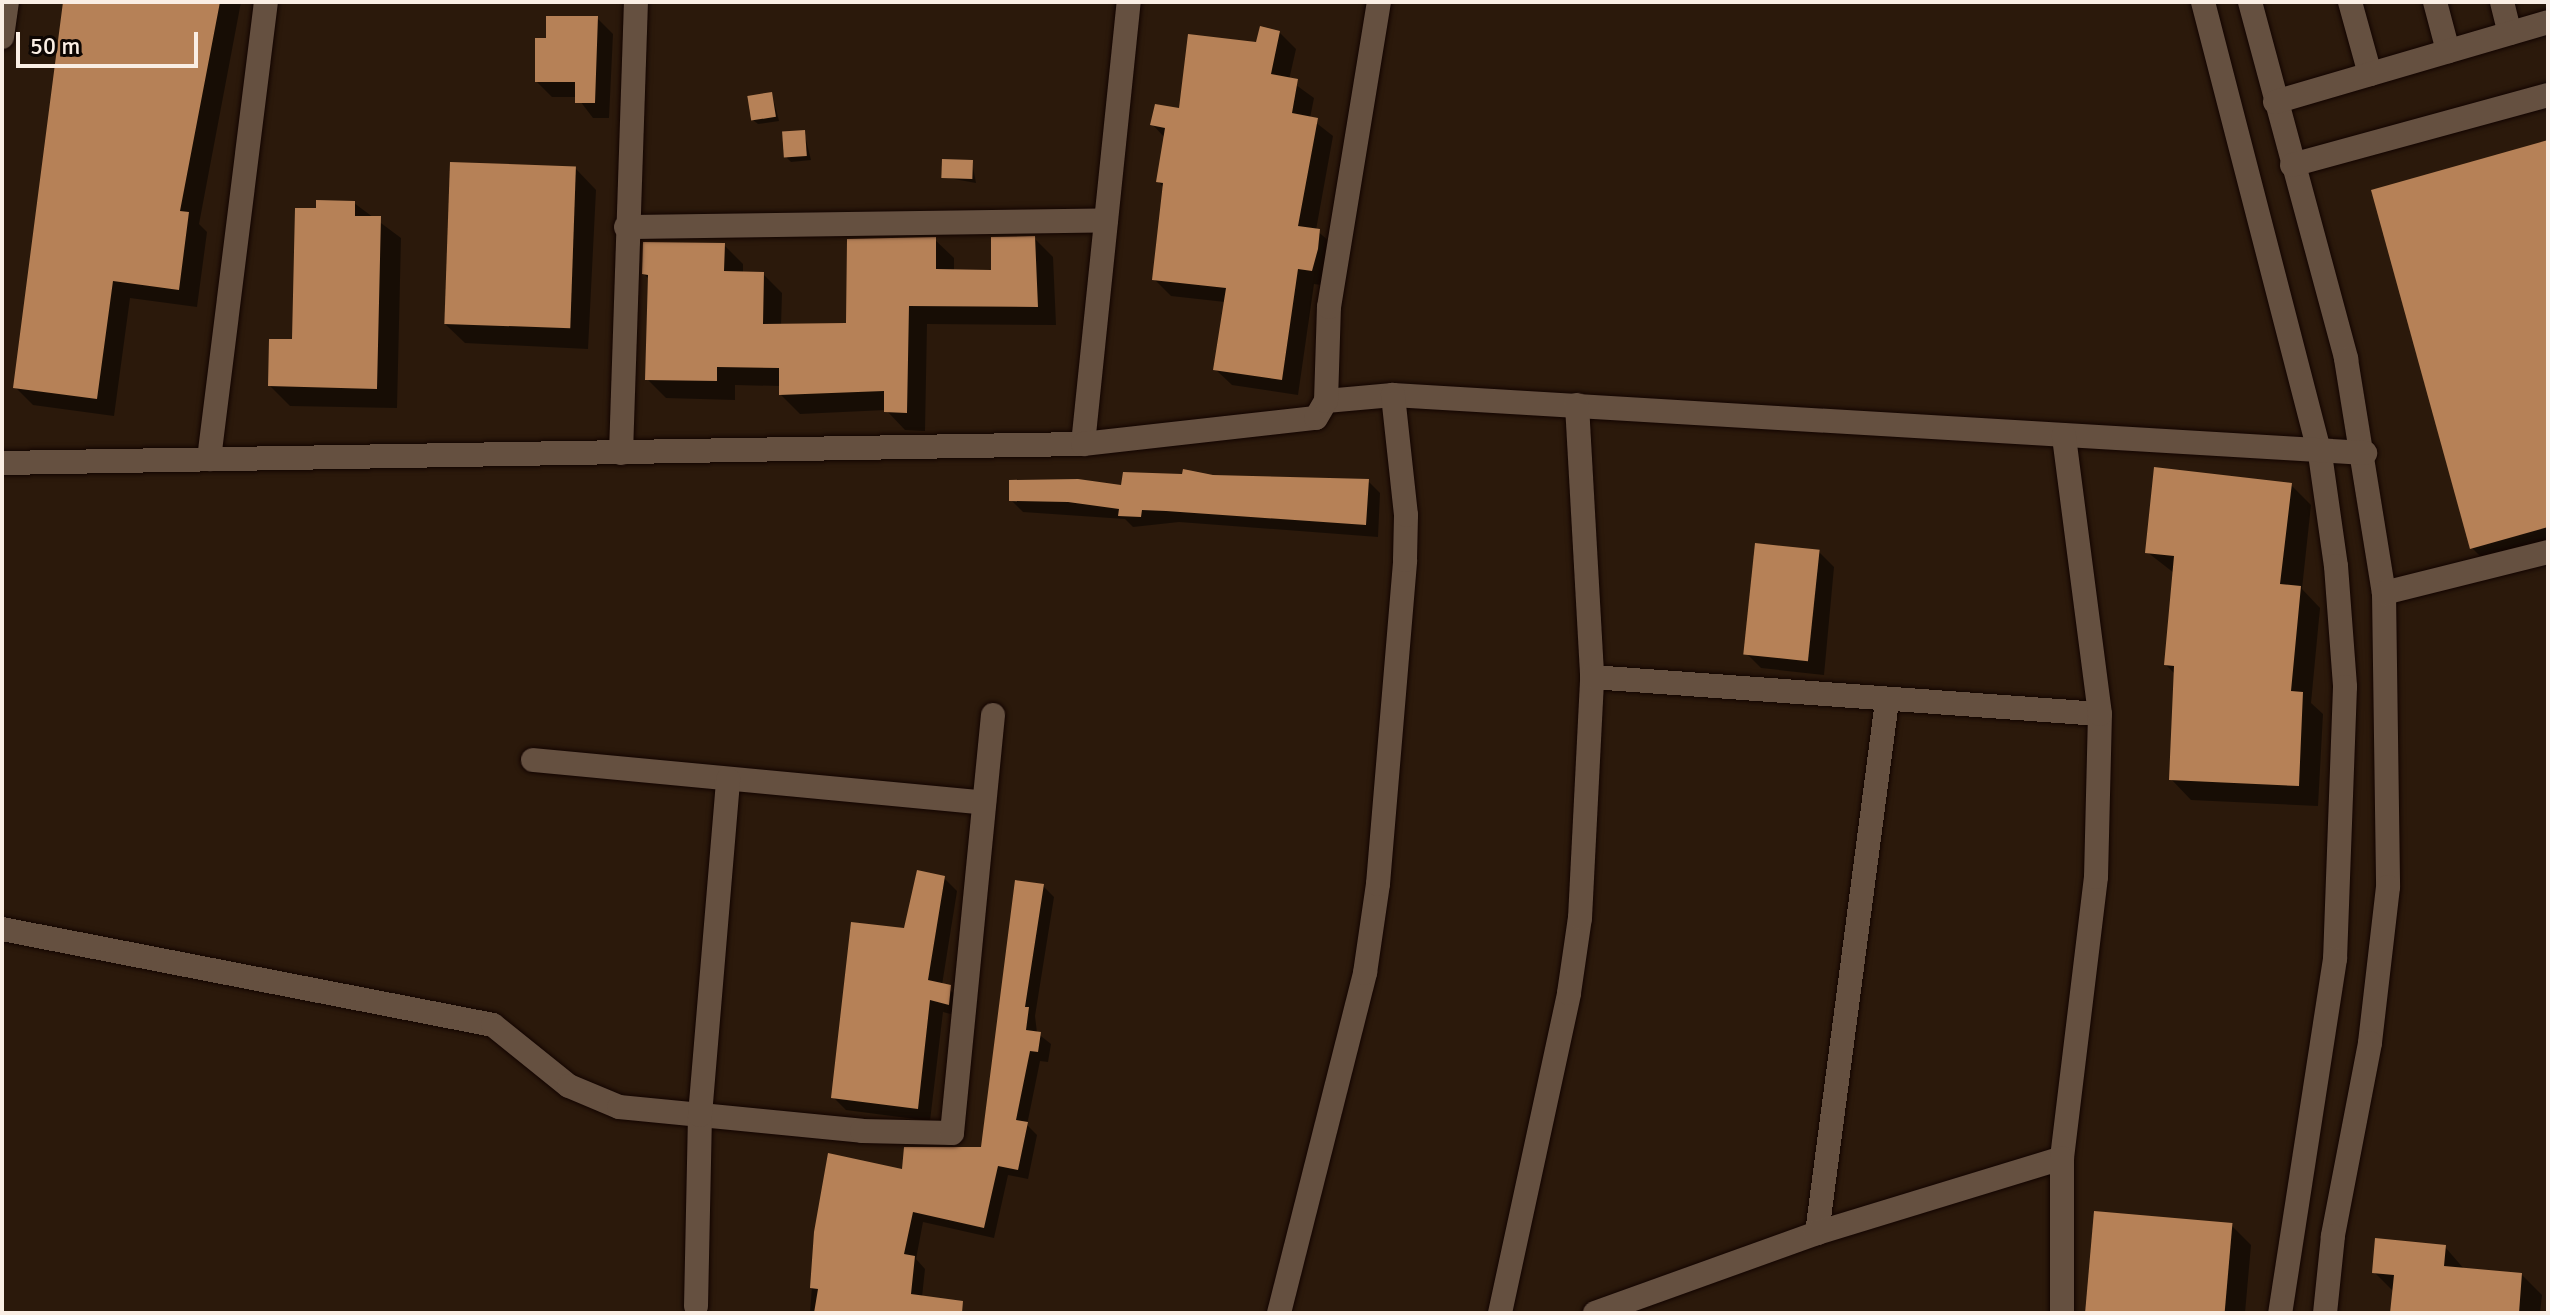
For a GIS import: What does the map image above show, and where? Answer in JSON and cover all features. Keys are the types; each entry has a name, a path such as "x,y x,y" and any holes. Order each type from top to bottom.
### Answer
{"street":[{"path":"209,459 266,2"},
{"path":"621,453 626,227 636,2"},
{"path":"1083,444 1129,2"},
{"path":"2,463 1083,444 1316,418 1326,401 1329,307 1379,2"},
{"path":"2203,2 2320,454 2336,566 2345,687 2342,873 2320,1069 2295,1196 2280,1313"},
{"path":"2250,2 2346,359 2365,453 2384,593 2388,887 2370,1043 2333,1236 2325,1313"},
{"path":"2350,2 2370,74"},
{"path":"2435,2 2448,51"},
{"path":"2502,2 2510,33"},
{"path":"2,37 6,4"},
{"path":"2275,102 2548,22"},
{"path":"2292,165 2548,95"},
{"path":"626,227 1106,220"},
{"path":"1326,401 1393,395 2064,435 2320,454 2365,453"},
{"path":"1279,1313 1365,973 1380,869 1406,545 1393,395"},
{"path":"1500,1313 1569,993 1580,918 1592,677 1577,405"},
{"path":"2062,1313 2062,1158 2096,877 2100,714 2064,435"},
{"path":"2384,593 2548,552"},
{"path":"1592,677 1887,701 2100,714"},
{"path":"1817,1233 1887,701"},
{"path":"2,929 493,1025 569,1086 619,1107 862,1131 952,1133 993,715"},
{"path":"533,760 984,803"},
{"path":"696,1306 700,1115 728,779"},
{"path":"1595,1313 1817,1233 2062,1158"}],"building":[{"path":"63,2 220,2 180,211 189,212 179,290 113,281 97,399 13,388"},
{"path":"546,16 598,16 595,103 575,103 575,82 535,82 535,38 546,38"},
{"path":"1260,26 1280,31 1271,74 1298,79 1292,113 1318,118 1298,226 1320,229 1318,249 1312,271 1298,269 1282,380 1213,370 1226,288 1152,280 1163,183 1156,182 1165,128 1150,125 1155,104 1179,108 1188,34 1256,42"},
{"path":"772,92 776,117 751,121 747,96"},
{"path":"805,130 807,156 784,158 782,132"},
{"path":"2548,140 2548,527 2470,549 2371,190"},
{"path":"942,159 973,160 972,179 941,178"},
{"path":"450,162 576,166 570,328 444,324"},
{"path":"316,200 355,201 355,216 381,216 377,389 268,386 269,339 292,339 295,208 316,208"},
{"path":"1035,236 1038,307 909,306 907,413 884,412 884,391 779,395 779,368 717,367 717,381 645,380 648,275 642,274 643,242 725,243 724,271 764,272 763,324 846,323 847,239 936,237 936,269 991,270 991,237"},
{"path":"2154,467 2292,483 2280,584 2301,586 2291,691 2303,692 2299,786 2169,780 2174,666 2164,665 2174,556 2145,553"},
{"path":"1183,469 1213,475 1369,479 1366,525 1142,510 1141,517 1118,516 1119,509 1068,502 1009,501 1009,480 1078,479 1121,485 1123,472 1182,474"},
{"path":"1755,543 1820,550 1808,661 1743,654"},
{"path":"917,870 945,876 928,980 951,985 949,1005 930,1000 918,1109 831,1098 851,922 904,928"},
{"path":"1015,880 1044,884 1025,1007 1029,1007 1026,1030 1041,1032 1038,1052 1030,1051 1016,1120 1028,1122 1018,1170 998,1166 984,1228 913,1212 904,1254 915,1256 911,1294 963,1301 962,1313 814,1313 818,1289 810,1288 814,1232 828,1153 902,1169 904,1147 981,1147"},
{"path":"2094,1211 2232,1223 2225,1313 2085,1313"},
{"path":"2375,1238 2446,1245 2444,1266 2522,1273 2519,1313 2390,1313 2394,1275 2372,1273"}]}
